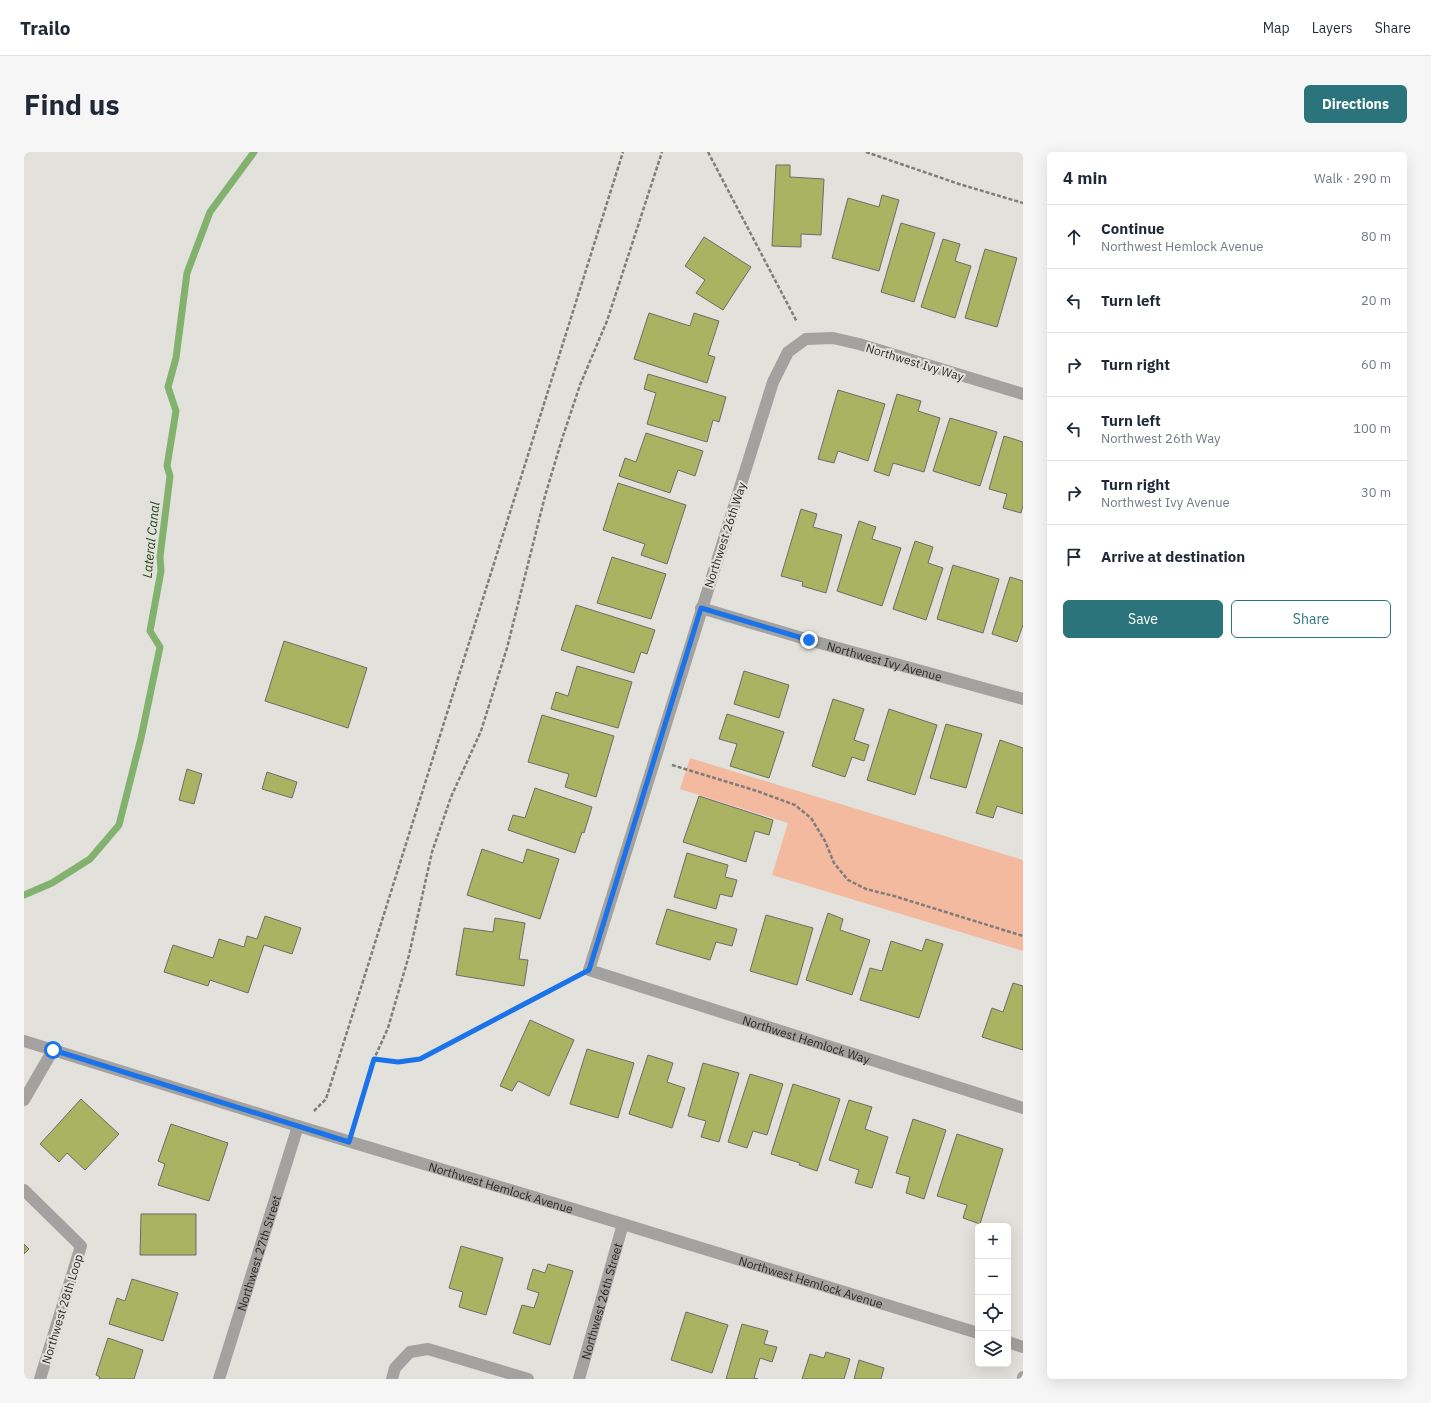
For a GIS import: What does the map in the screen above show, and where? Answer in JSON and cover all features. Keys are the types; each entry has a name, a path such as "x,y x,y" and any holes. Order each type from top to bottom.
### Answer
{"street":[{"name":"Northwest Ivy Way","path":"806,339 833,338 858,344 1023,394"},
{"name":"Northwest 26th Way","path":"589,970 772,382 788,352 806,339"},
{"name":"Northwest Ivy Avenue","path":"701,608 809,640 1023,699"},
{"name":"Northwest Hemlock Way","path":"589,970 1023,1108"},
{"name":"Northwest Hemlock Avenue","path":"24,1041 349,1142 975,1332"},
{"path":"24,1100 53,1050"},
{"name":"Northwest 27th Street","path":"219,1379 298,1126"},
{"name":"Northwest 28th Loop","path":"24,1190 81,1246 40,1379"},
{"name":"Northwest 26th Street","path":"579,1379 623,1224"},
{"path":"1011,1343 1023,1347"},
{"path":"392,1379 395,1368 410,1352 428,1349 528,1379"}],"path":[{"path":"298,1126 326,1099 623,152"},
{"path":"349,1142 374,1059 390,1021 409,955 432,852 451,797 481,731 507,648 545,496 562,439 580,385 607,321 662,152"},
{"path":"708,152 806,339"},
{"path":"866,152 959,184 1023,203"},
{"path":"654,760 757,791 795,805 811,818 834,863 848,880 866,889 894,896 1023,936"},
{"path":"374,1059 398,1062 420,1059 589,970"}],"shaded area":[{"path":"690,758 1023,860 1023,951 772,875 788,823 680,789"}],"building":[{"path":"776,165 790,165 790,177 824,179 821,235 801,234 801,247 772,246"},
{"path":"882,195 899,200 879,271 832,258 848,198 879,207"},
{"path":"901,223 935,233 914,302 881,292"},
{"path":"704,237 751,267 723,310 696,293 705,280 685,266"},
{"path":"943,239 960,244 955,261 971,266 955,318 921,307"},
{"path":"985,249 1017,258 997,327 965,318"},
{"path":"649,313 690,326 694,313 719,321 708,355 715,357 707,383 634,359"},
{"path":"648,374 726,397 719,422 713,420 707,442 647,424 656,393 644,389"},
{"path":"838,390 885,404 868,461 838,451 834,463 818,459"},
{"path":"897,394 921,401 918,411 940,418 924,472 893,463 889,476 874,471"},
{"path":"950,418 997,432 980,486 933,471"},
{"path":"646,433 703,451 695,476 678,470 670,493 619,476 625,458 636,462"},
{"path":"1004,436 1023,442 1023,505 1021,513 1003,508 1007,494 989,489"},
{"path":"618,483 686,505 667,564 641,555 645,544 603,530"},
{"path":"801,509 817,514 813,527 842,535 826,593 802,586 803,582 781,576"},
{"path":"859,521 876,527 872,539 901,548 882,606 837,591"},
{"path":"915,541 933,547 928,563 943,568 926,620 893,609"},
{"path":"612,557 666,574 651,619 597,603"},
{"path":"953,565 999,579 983,633 937,619"},
{"path":"1010,577 1023,581 1023,625 1017,642 992,634"},
{"path":"576,605 655,630 647,654 641,652 634,673 561,650"},
{"path":"284,641 367,668 348,728 265,701"},
{"path":"577,666 632,682 618,728 551,709 556,692 568,696"},
{"path":"744,671 789,685 779,718 734,704"},
{"path":"833,699 864,709 854,740 869,745 864,761 852,757 845,777 812,766"},
{"path":"889,709 937,725 915,795 867,780"},
{"path":"727,714 784,732 769,778 730,766 737,744 719,739"},
{"path":"542,715 614,736 596,797 565,787 569,774 528,762"},
{"path":"946,724 982,734 966,788 930,778"},
{"path":"1000,740 1023,748 1023,814 997,806 993,818 976,813"},
{"path":"187,769 202,774 194,804 179,800"},
{"path":"267,772 297,782 292,798 262,789"},
{"path":"535,788 592,807 584,833 582,832 575,853 508,830 513,815 525,818"},
{"path":"699,796 773,820 769,835 755,831 746,862 683,842"},
{"path":"482,849 523,863 527,849 559,859 540,919 467,895"},
{"path":"687,853 728,865 725,877 737,880 732,897 720,894 716,909 674,897"},
{"path":"667,909 737,929 732,946 716,942 710,960 656,944"},
{"path":"828,913 843,919 840,930 870,940 852,995 806,980"},
{"path":"766,915 813,928 797,985 750,971"},
{"path":"265,916 301,928 292,954 264,945 248,993 210,980 208,986 164,972 173,945 213,958 219,939 244,947 247,936 257,939"},
{"path":"495,918 525,923 519,959 528,960 524,986 456,975 464,928 493,932"},
{"path":"926,939 943,944 919,1018 860,1000 870,968 882,971 891,941 922,951"},
{"path":"1013,983 1023,986 1023,1050 982,1037 992,1008 1003,1012"},
{"path":"530,1020 574,1040 549,1096 518,1081 512,1091 500,1086"},
{"path":"587,1049 634,1063 618,1118 570,1104"},
{"path":"648,1055 673,1063 667,1082 685,1088 672,1128 629,1114"},
{"path":"703,1063 739,1073 719,1142 701,1137 706,1121 688,1116"},
{"path":"750,1074 783,1084 767,1135 753,1131 747,1148 728,1142"},
{"path":"793,1084 840,1099 817,1171 799,1165 800,1163 771,1154"},
{"path":"81,1099 119,1134 85,1170 67,1153 59,1162 40,1144"},
{"path":"849,1100 872,1107 865,1129 888,1137 872,1188 855,1183 859,1170 829,1160"},
{"path":"913,1119 946,1130 924,1199 906,1193 910,1177 896,1173"},
{"path":"171,1124 228,1143 209,1201 158,1185 165,1164 158,1161"},
{"path":"957,1134 1003,1149 980,1223 963,1218 967,1205 937,1196"},
{"path":"141,1214 196,1214 196,1255 140,1255"},
{"path":"24,1244 29,1249 24,1254"},
{"path":"461,1246 503,1258 486,1315 459,1307 463,1292 449,1288"},
{"path":"548,1264 573,1271 550,1345 513,1333 522,1305 534,1308 539,1293 527,1289 533,1269 545,1273"},
{"path":"132,1279 178,1293 163,1341 109,1324 117,1298 125,1301"},
{"path":"686,1312 728,1325 712,1373 671,1360"},
{"path":"742,1324 768,1331 764,1344 777,1347 772,1362 760,1358 754,1378 758,1379 726,1379"},
{"path":"108,1338 143,1350 134,1379 99,1379 100,1377 96,1375"},
{"path":"826,1352 850,1359 844,1379 802,1379 810,1354 824,1358"},
{"path":"859,1360 884,1368 881,1379 854,1379"}],"waterway":[{"name":"Lateral Canal","path":"24,895 52,883 90,859 119,825 141,738 160,647 150,631 161,571 160,557 170,476 167,466 176,411 168,387 176,358 187,273 210,212 254,152"}],"route":[{"path":"53,1050 349,1142 374,1059 398,1062 420,1059 589,970 701,608 809,640"}]}
